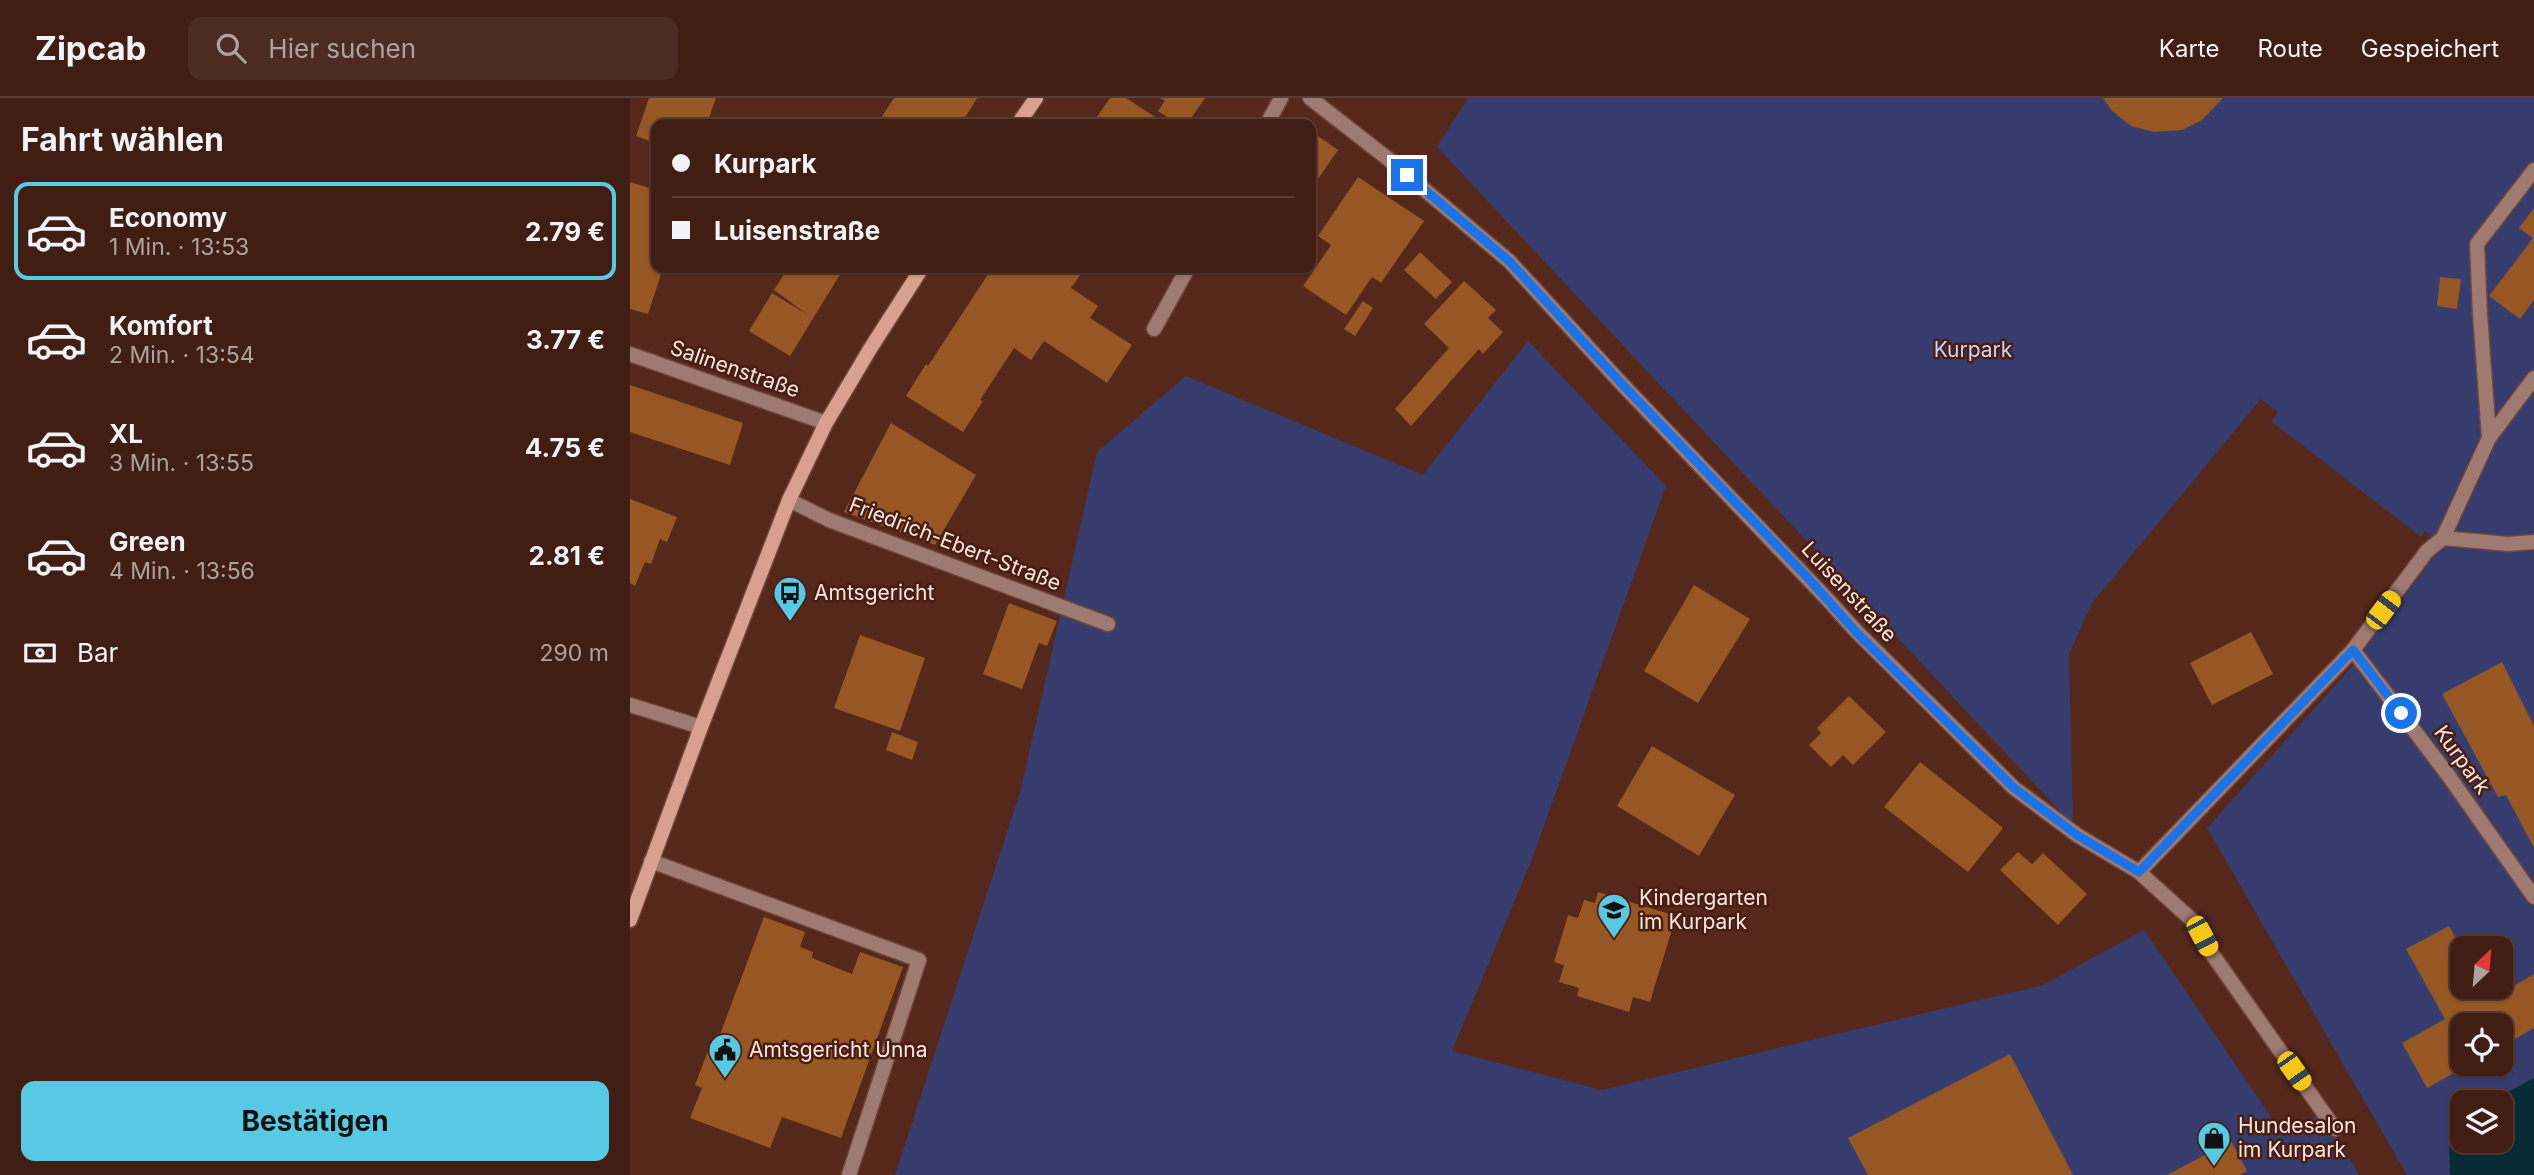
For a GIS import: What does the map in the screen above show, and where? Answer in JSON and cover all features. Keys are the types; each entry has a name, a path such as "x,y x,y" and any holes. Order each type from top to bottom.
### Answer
{"main road":[{"path":"1021,119 1036,98"},
{"path":"630,920 789,500 826,423 919,273"}],"street":[{"path":"1270,119 1281,98"},
{"name":"Luisenstraße","path":"1310,98 1387,158 1509,261 1856,632 2014,788 2077,835 2139,872 2193,921 2210,951 2335,1129"},
{"path":"2489,438 2477,244 2534,170"},
{"path":"1154,329 1185,273"},
{"name":"Salinenstraße","path":"630,354 826,423"},
{"path":"2139,872 2353,650 2427,551 2443,538 2489,438 2534,378"},
{"name":"Friedrich-Ebert-Straße","path":"789,500 829,520 1108,624"},
{"path":"2443,538 2508,544 2534,542"},
{"name":"Kurpark","path":"2353,650 2448,775 2534,897"},
{"path":"630,705 701,727"},
{"path":"651,861 919,960 849,1175"}],"green space":[{"name":"Kurpark","path":"1468,98 2534,98 2534,1175 2407,1175 2207,828 2356,662 2430,535 2425,531 2421,537 2271,421 2278,412 2261,399 2092,603 2069,654 2073,825 1437,147"},
{"path":"1528,341 1666,486 1532,859 1452,1051 1602,1090 2043,985 2144,930 2284,1136 2323,1111 2359,1175 895,1175 1021,789 1097,452 1186,376 1423,475"}],"shaded area":[{"path":"2534,1078 2534,1175 2450,1175 2449,1142 2450,1140 2450,1153 2513,1153 2512,1090"}],"building":[{"path":"649,98 716,98 709,119 651,119 651,141 636,136"},
{"path":"894,98 977,98 964,119 880,119"},
{"path":"1110,98 1126,98 1158,119 1095,119"},
{"path":"1160,98 1205,98 1190,119 1170,119 1158,111 1165,101"},
{"path":"2103,98 2223,98 2202,120 2182,130 2154,132 2131,126 2112,111"},
{"path":"1316,135 1338,150 1316,182"},
{"path":"1358,177 1424,221 1381,283 1372,277 1346,315 1303,286 1312,273 1316,273 1316,267 1331,245 1318,236"},
{"path":"630,182 651,188 651,273 661,273 648,314 630,309"},
{"path":"2534,208 2534,300 2520,319 2489,296 2533,238 2519,228"},
{"path":"1420,252 1452,282 1436,299 1404,270"},
{"path":"785,273 841,273 790,356 749,331 772,293 808,315 774,290"},
{"path":"989,273 1082,273 1071,288 1098,306 1090,318 1132,345 1107,383 1044,341 1031,360 1014,348 963,432 906,396 926,364 928,366"},
{"path":"2440,277 2461,279 2457,309 2437,306"},
{"path":"1464,281 1496,310 1488,318 1503,332 1483,354 1479,349 1411,426 1395,409 1449,348 1424,324"},
{"path":"1363,301 1373,308 1355,336 1344,329"},
{"path":"630,385 743,423 730,465 630,432"},
{"path":"891,423 976,475 935,545 844,512"},
{"path":"630,499 677,517 667,542 660,539 651,564 645,562 635,586 630,583"},
{"path":"1694,585 1750,619 1698,703 1644,671"},
{"path":"1009,603 1057,621 1047,646 1039,643 1022,689 983,674"},
{"path":"2251,632 2273,674 2212,705 2190,663"},
{"path":"860,635 925,658 900,731 834,708"},
{"path":"2502,662 2534,726 2534,848 2506,795 2498,797 2442,694"},
{"path":"1849,696 1886,732 1853,765 1843,755 1831,767 1809,745 1821,733 1817,728"},
{"path":"892,732 918,742 912,760 886,750"},
{"path":"1652,746 1735,795 1699,856 1617,806"},
{"path":"1920,762 2003,828 1968,872 1884,807"},
{"path":"2018,852 2032,864 2043,853 2087,894 2058,925 2000,870"},
{"name":"Kindergarten im Kurpark","path":"1598,892 1676,916 1650,1002 1633,997 1629,1012 1577,996 1579,988 1559,982 1564,965 1554,962 1568,915 1578,918 1584,900 1595,903"},
{"path":"764,917 805,932 800,947 813,952 812,958 852,974 860,952 903,967 841,1138 782,1117 770,1148 690,1118 702,1088 695,1085 711,1043 716,1045"},
{"path":"2449,926 2454,936 2450,936 2450,999 2513,999 2513,986 2534,974 2534,1028 2513,1040 2513,1013 2450,1013 2450,1075 2427,1088 2402,1043 2445,1019 2406,949"},
{"path":"2010,1054 2073,1175 1868,1175 1848,1138"},
{"path":"2231,1141 2247,1171 2240,1175 2167,1175"}],"place":[{"name":"Amtsgericht","path":"790,623"},
{"name":"Kindergarten im Kurpark","path":"1614,940"},
{"name":"Amtsgericht Unna","path":"725,1080"},
{"name":"Hundesalon im Kurpark","path":"2214,1168"}],"route":[{"path":"1407,175 1509,261 1856,632 2014,788 2077,835 2139,872 2353,650 2401,713"}]}
